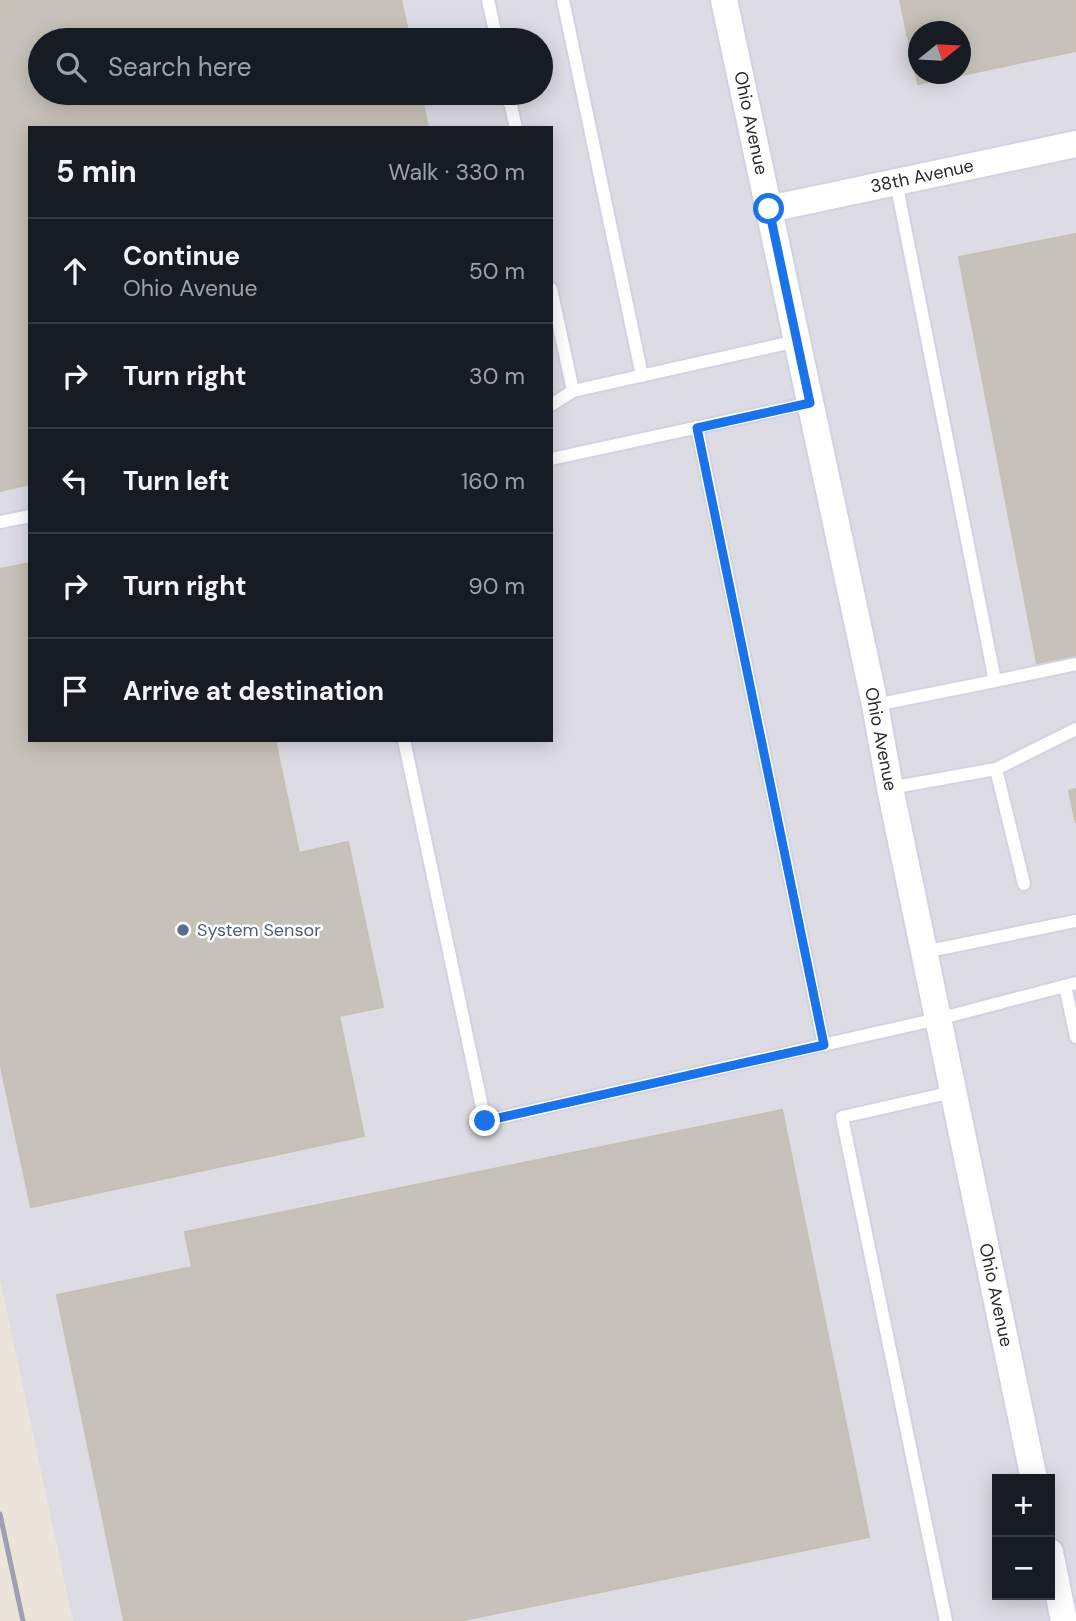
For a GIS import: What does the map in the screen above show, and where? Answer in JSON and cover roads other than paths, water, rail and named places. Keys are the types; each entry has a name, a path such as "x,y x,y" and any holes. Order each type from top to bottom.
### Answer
{"street":[{"name":"Ohio Avenue","path":"724,0 875,705 1033,1474"},
{"name":"38th Avenue","path":"769,209 1076,144"},
{"path":"1055,1577 1064,1621"}],"lane":[{"path":"488,0 494,28"},
{"path":"563,0 642,376"},
{"path":"511,105 516,126"},
{"path":"896,182 995,681"},
{"path":"553,298 573,391"},
{"path":"553,404 573,391 797,341"},
{"path":"553,459 810,403"},
{"path":"697,428 824,1045"},
{"path":"0,522 28,516"},
{"path":"875,705 1076,664"},
{"path":"890,788 996,769 1076,729"},
{"path":"404,742 485,1121 939,1019 1071,984 1076,1037"},
{"path":"996,769 1024,884"},
{"path":"924,952 1076,921"},
{"path":"946,1621 842,1116 953,1092"}],"railway":[{"path":"0,1514 23,1621"}],"place":[{"name":"System Sensor","path":"183,930"}]}
